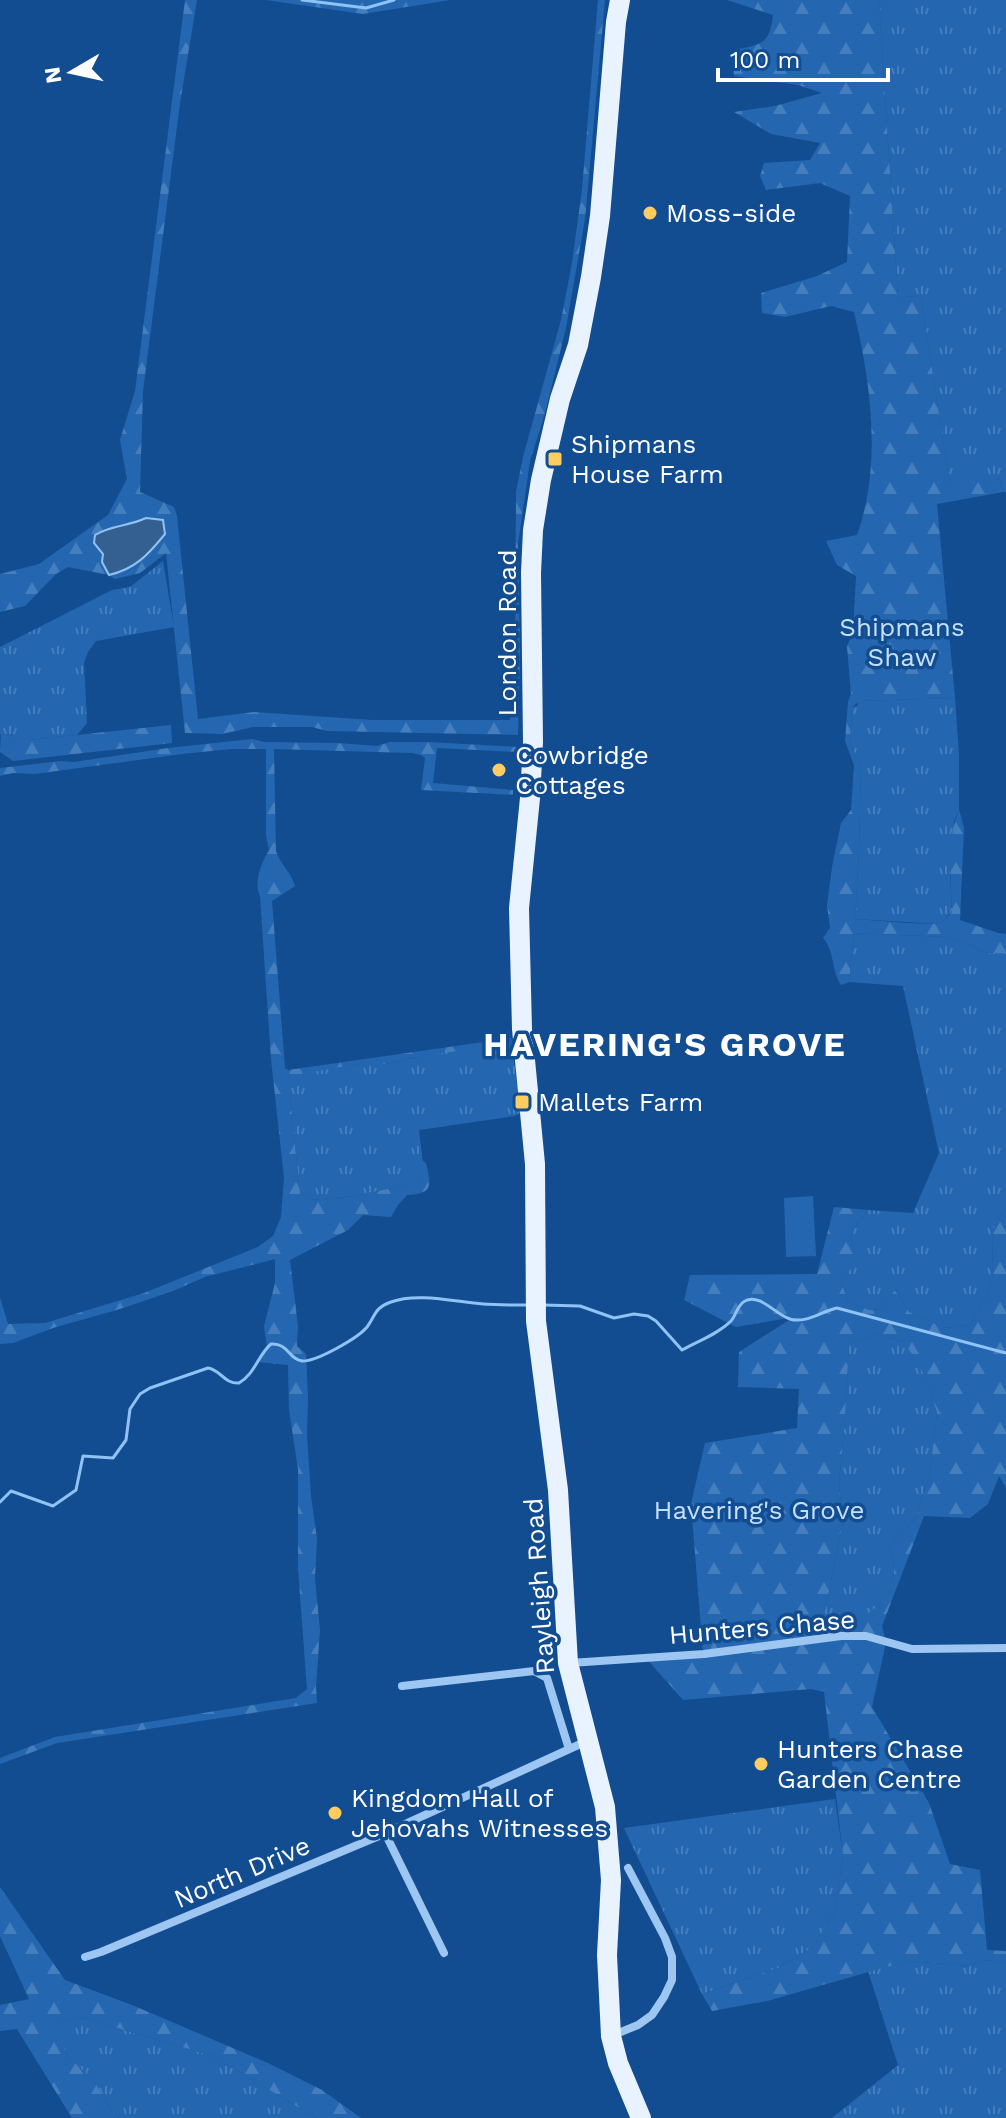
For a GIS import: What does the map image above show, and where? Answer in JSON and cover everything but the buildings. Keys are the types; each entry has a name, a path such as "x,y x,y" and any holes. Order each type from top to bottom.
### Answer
{"main road":[{"name":"London Road","path":"536,1321 535,1164 522,1029 519,908 533,742 533,530 541,480 560,399 578,345 591,277 600,216 620,0"},
{"name":"Rayleigh Road","path":"536,1321 558,1490 568,1663 578,1745 605,1807 611,1880 607,1955 611,2036 618,2063 641,2118"}],"street":[{"name":"Hunters Chase","path":"568,1663 704,1654 841,1636 866,1636 912,1649 1006,1648"},
{"name":"Rayleigh Road","path":"402,1686 534,1671 547,1678 578,1745"},
{"name":"North Drive","path":"85,1957 385,1833 578,1745"},
{"path":"385,1833 444,1953"},
{"path":"611,2036 638,2025 652,2015 672,1980 672,1957 665,1938 628,1868"}],"green space":[{"path":"185,0 197,0 180,103 143,391 140,492 174,507 177,516 198,719 254,712 372,720 510,720 515,643 516,492 561,320 572,263 582,189 598,0 605,0 585,219 566,328 530,461 518,544 518,735 327,731 312,727 253,727 222,734 185,733 166,553 140,573 115,579 68,567 56,574 25,606 0,612 0,574 39,564 108,515 127,479 120,440 135,391","holes":["146,518 140,562 122,572 102,562 105,529 133,525"]},
{"path":"266,0 450,0 363,14"},
{"name":"Shipmans Shaw","path":"727,0 883,0 879,2 898,296 921,297 950,486 1000,479 1003,492 937,504 955,698 860,701 852,707 850,743 861,767 855,919 940,924 952,912 951,847 959,809 964,828 960,920 1006,934 1006,954 983,952 945,937 854,933 849,982 841,985 823,938 830,928 827,905 841,823 851,810 854,765 845,741 851,694 847,647 853,631 856,576 837,565 826,541 857,535 865,508 872,453 869,395 854,312 831,306 785,317 762,313 761,293 817,276 847,262 850,196 820,183 766,190 760,176 764,163 810,160 820,143 771,134 734,112 775,106 822,93 798,85 734,76 732,51 766,39 773,15"},
{"path":"1006,0 1006,492 1003,492 1000,479 950,487 921,297 898,296 879,2"},
{"path":"163,561 174,627 96,641 84,663 87,723 77,735 30,740 0,735 0,647 112,590 130,587"},
{"path":"955,698 959,809 954,821 950,874 952,911 940,924 855,919 861,767 850,743 852,707 857,706 859,701"},
{"path":"171,725 172,743 13,761 0,752 1,733 30,740"},
{"path":"252,739 377,746 390,742 427,742 517,747 517,752 437,748 433,783 513,790 513,795 421,790 425,758 412,753 274,749 276,851 295,886 272,901 285,1068 511,1038 512,1041 386,1064 357,1064 290,1076 300,1194 310,1200 355,1196 424,1181 422,1160 426,1163 429,1183 422,1193 407,1195 391,1217 363,1215 348,1230 290,1260 298,1326 297,1346 306,1354 307,1435 317,1539 315,1579 320,1630 317,1703 57,1743 0,1764 0,1758 55,1737 296,1698 307,1689 298,1568 298,1469 289,1410 288,1365 258,1362 267,1347 264,1326 275,1283 275,1259 205,1277 117,1310 13,1343 0,1344 0,1297 8,1324 45,1323 144,1293 258,1247 273,1236 281,1217 284,1178 257,885 269,850 266,835 266,749 182,754 35,774 0,776 0,768 74,762"},
{"path":"854,933 945,937 983,952 1006,954 1006,1209 993,1229 992,1282 969,1325 945,1328 909,1312 896,1289 879,1309 869,1310 848,1301 841,1282 856,1261 851,1240 858,1222 868,1210 913,1213 939,1153 903,986 849,982"},
{"path":"512,1041 520,1113 419,1130 425,1181 355,1196 309,1200 300,1194 290,1075 357,1064 386,1064"},
{"path":"813,1196 816,1256 786,1257 784,1198"},
{"name":"Havering's Grove","path":"834,1207 868,1210 852,1234 857,1261 841,1282 848,1301 869,1310 879,1309 896,1289 909,1312 945,1328 969,1325 992,1282 993,1229 1006,1209 1006,1488 999,1476 988,1504 970,1518 924,1516 882,1626 886,1642 872,1707 929,1803 950,1864 980,1870 987,1950 1006,1951 1006,1962 983,1960 970,1966 907,1961 767,2001 712,2011 702,1994 778,1968 813,1947 835,1912 843,1855 824,1692 811,1689 683,1700 645,1657 703,1653 691,1504 705,1443 797,1428 799,1389 738,1387 739,1352 794,1317 736,1327 684,1300 690,1275 817,1274","holes":["876,1334 904,1342 921,1368 937,1412 929,1480 917,1516 888,1548 894,1565 890,1588 884,1598 856,1620 835,1622 824,1616 843,1522 839,1484 849,1343"]},
{"path":"876,1334 904,1342 921,1367 937,1412 929,1481 917,1516 888,1548 894,1565 890,1588 884,1598 867,1615 857,1620 835,1622 824,1616 843,1522 839,1484 849,1343"},
{"path":"835,1799 843,1855 835,1912 813,1947 778,1968 702,1994 624,1828"},
{"path":"0,1887 65,1980 268,2063 322,2090 361,2118 316,2118 213,2056 80,2017 47,2025 72,2060 96,2084 110,2109 119,2118 72,2118 17,2029 0,2031 0,2005 29,1999 0,1936"},
{"path":"983,1960 1006,1962 1006,2118 832,2118 898,2065 868,1971 907,1961 970,1966"},
{"path":"80,2017 213,2056 316,2118 119,2118 110,2109 96,2084 72,2060 46,2025"}],"shaded area":[{"path":"146,518 163,520 165,534 140,560 109,575 102,562 103,554 94,543 95,535"}],"waterway":[{"path":"302,0 366,8 394,0"},
{"path":"0,1502 11,1491 53,1506 76,1490 83,1456 113,1458 126,1440 130,1409 140,1394 150,1388 208,1368 239,1383 249,1375 271,1344 285,1348 297,1360 317,1358 362,1332 381,1307 401,1299 526,1305"},
{"path":"544,1305 580,1306 614,1318 634,1314 648,1316 682,1350 726,1326 742,1303 751,1299 790,1319 808,1319 837,1308 1006,1353"}],"place":[{"name":"Moss-side","path":"650,213"},
{"name":"Shipmans House Farm","path":"555,459"},
{"name":"Cowbridge Cottages","path":"499,770"},
{"name":"Mallets Farm","path":"522,1102"},
{"name":"Hunters Chase Garden Centre","path":"761,1764"},
{"name":"Kingdom Hall of Jehovahs Witnesses","path":"335,1813"}],"district":[{"name":"HAVERING'S GROVE","path":"665,1044"}]}
